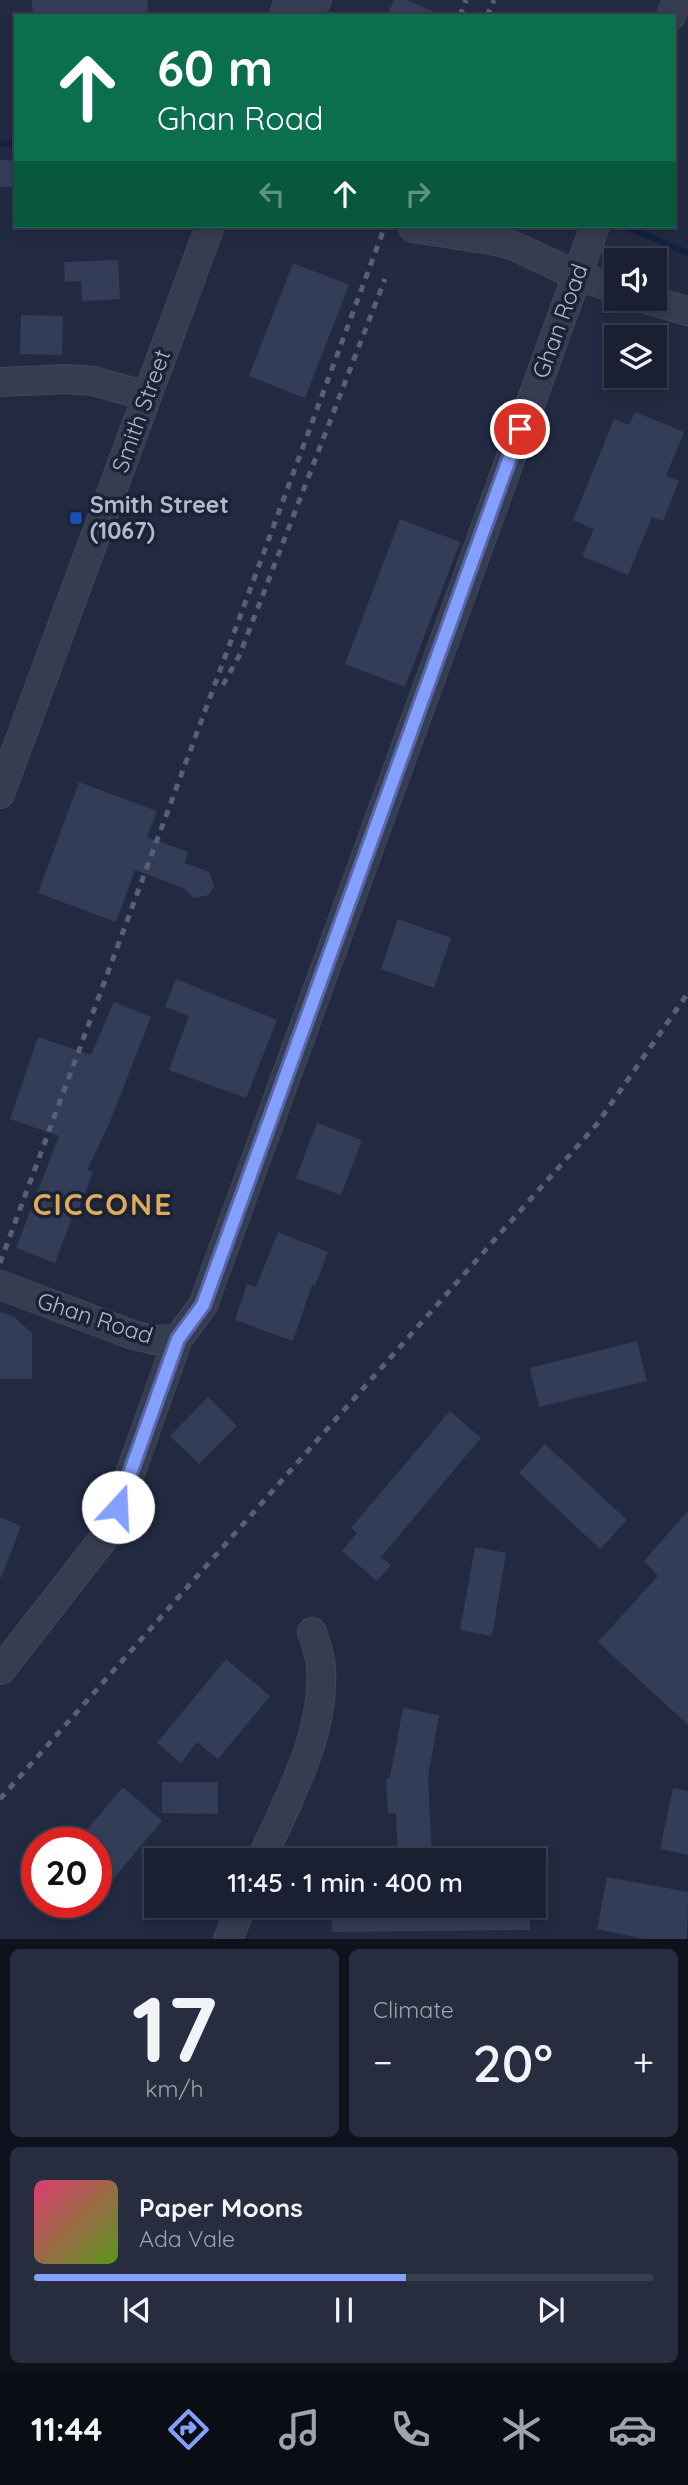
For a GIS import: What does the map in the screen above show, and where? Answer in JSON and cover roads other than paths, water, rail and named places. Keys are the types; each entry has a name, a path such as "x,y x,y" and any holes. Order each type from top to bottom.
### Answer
{"street":[{"path":"306,14 317,0"},
{"name":"Smith Street","path":"0,794 208,228"},
{"path":"412,228 512,245 576,275 604,285"},
{"name":"Ghan Road","path":"0,1285 133,1335 155,1340 178,1339 203,1305 594,228"},
{"path":"667,306 688,312"},
{"path":"0,382 67,379 93,381 146,396"},
{"path":"1,1670 110,1531 178,1339"},
{"path":"266,1848 303,1763 318,1714 321,1667 312,1632"},
{"path":"228,1939 237,1918"}],"waterway":[{"path":"0,144 14,143"},
{"path":"629,228 688,253"}],"railway":[{"path":"461,14 466,0"},
{"path":"488,14 494,0"},
{"path":"0,1263 384,228"},
{"path":"223,685 240,654 385,279"},
{"path":"0,1799 597,1124 688,993"}],"place":[{"name":"Smith Street (1067)","path":"76,518"}],"district":[{"name":"CICCONE","path":"103,1205"}]}
